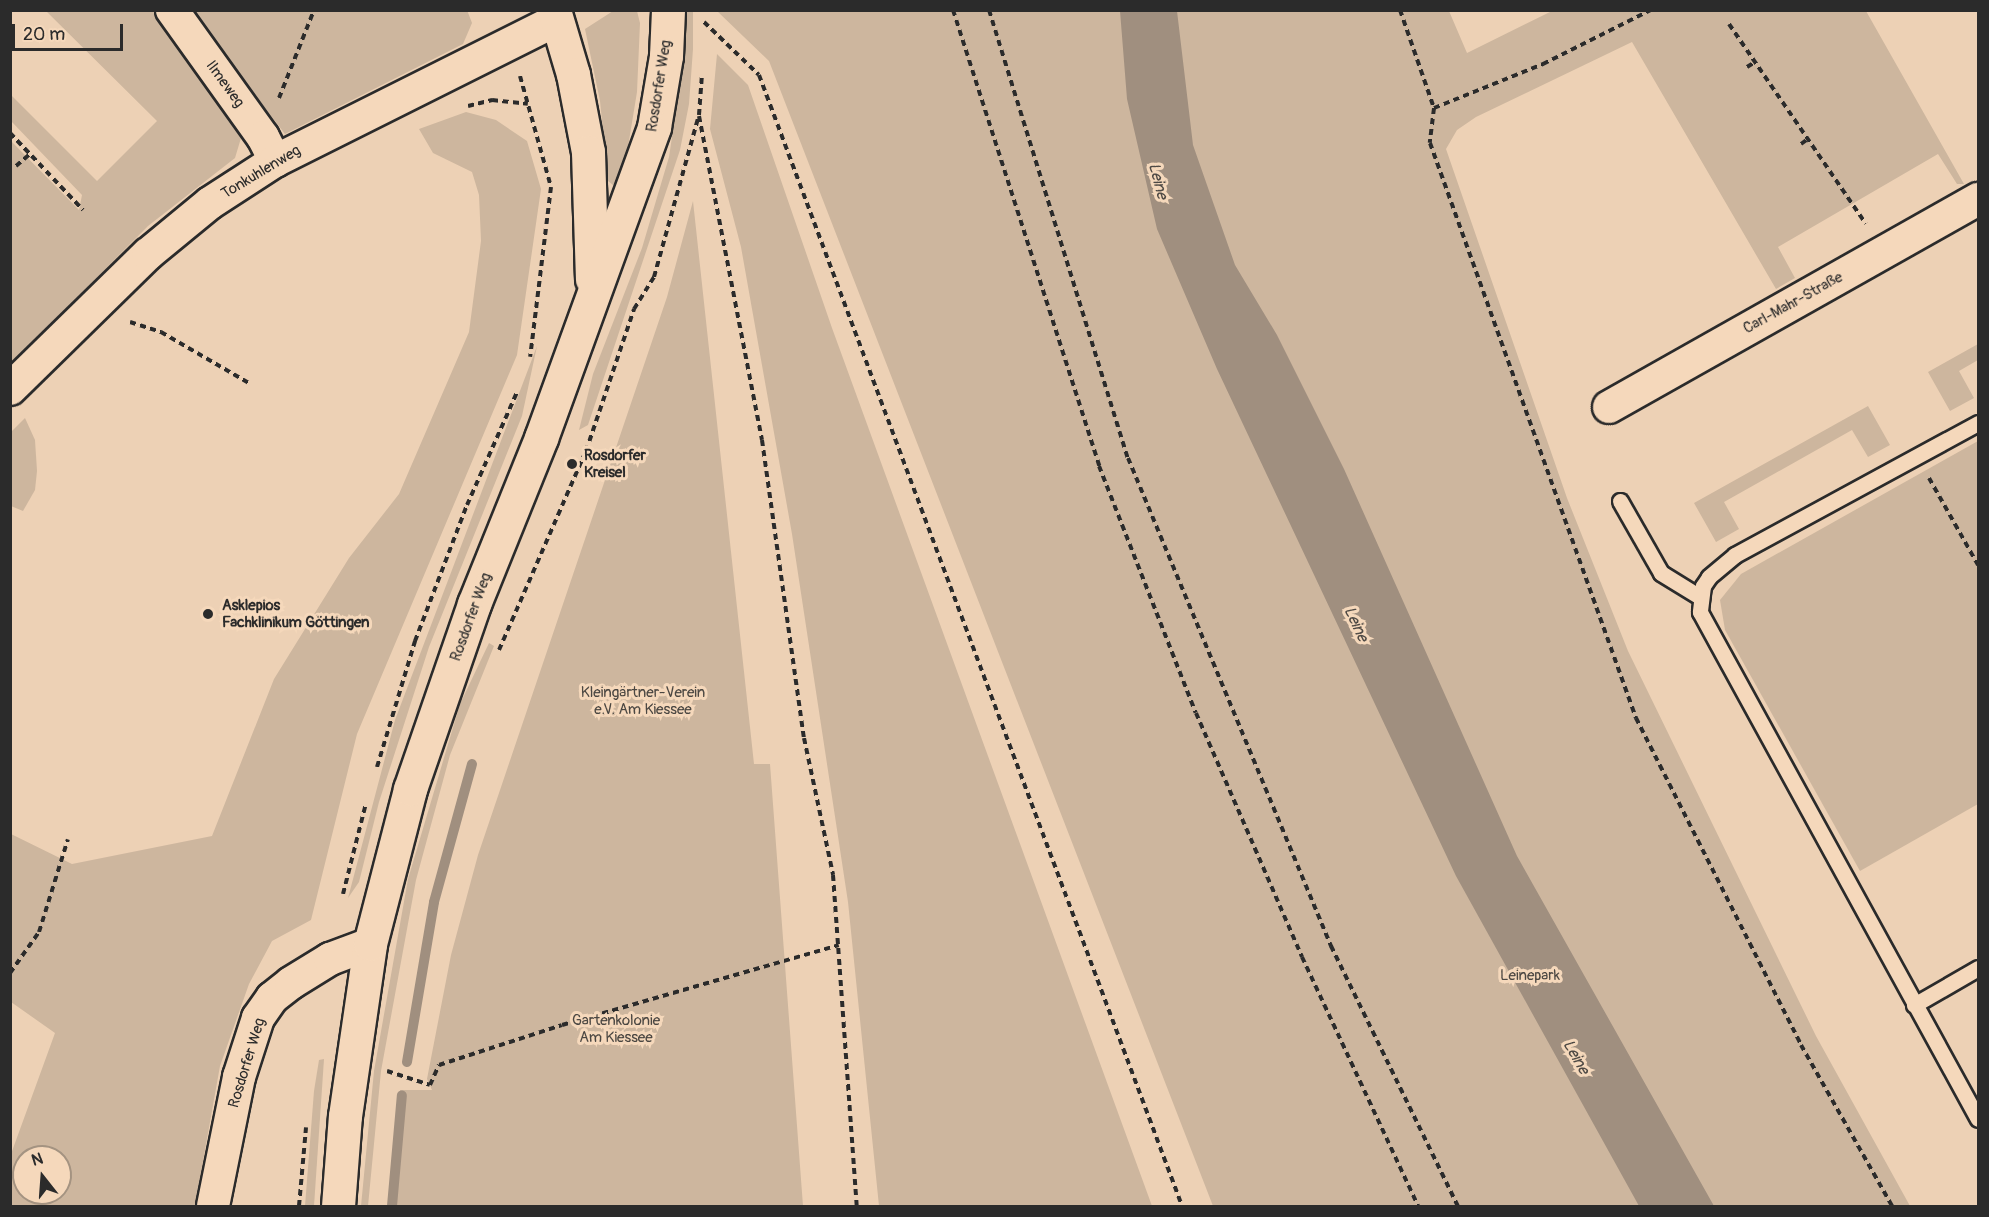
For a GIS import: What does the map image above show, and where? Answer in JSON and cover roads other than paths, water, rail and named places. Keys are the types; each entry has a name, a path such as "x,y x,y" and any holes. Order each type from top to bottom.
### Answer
{"main road":[{"name":"Rosdorfer Weg","path":"339,1206 345,1116 370,944 410,789 466,626 593,296 654,128 666,56 668,10"},
{"name":"Rosdorfer Weg","path":"562,14 588,152 593,296"}],"street":[{"name":"Ilmeweg","path":"172,10 269,149"},
{"name":"Tonkuhlenweg","path":"10,389 148,254 210,203 269,149 562,14"},
{"name":"Carl-Mahr-Straße","path":"1609,407 1978,200"},
{"name":"Rosdorfer Weg","path":"213,1206 239,1077 258,1018 272,998 291,983 330,959 370,944"}],"lane":[{"path":"1978,423 1735,555 1708,577 1701,597 1705,625 1978,1119"},
{"path":"1620,501 1661,573 1701,597"},
{"path":"1914,1005 1978,968"}],"water":[{"name":"Leine","path":"1120,11 1177,11 1193,145 1235,265 1277,335 1344,469 1517,856 1714,1206 1639,1206 1456,876 1217,369 1157,229 1127,99"}],"waterway":[{"path":"407,1062 434,902 472,764"},
{"path":"392,1206 402,1095"}],"place":[{"name":"Rosdorfer Kreisel","path":"572,464"},
{"name":"Asklepios Fachklinikum Göttingen","path":"208,614"}],"park label":[{"name":"Kleingärtner-Verein e.V. Am Kiessee","path":"643,700"},
{"name":"Leinepark","path":"1530,976"},
{"name":"Gartenkolonie Am Kiessee","path":"616,1028"}]}
